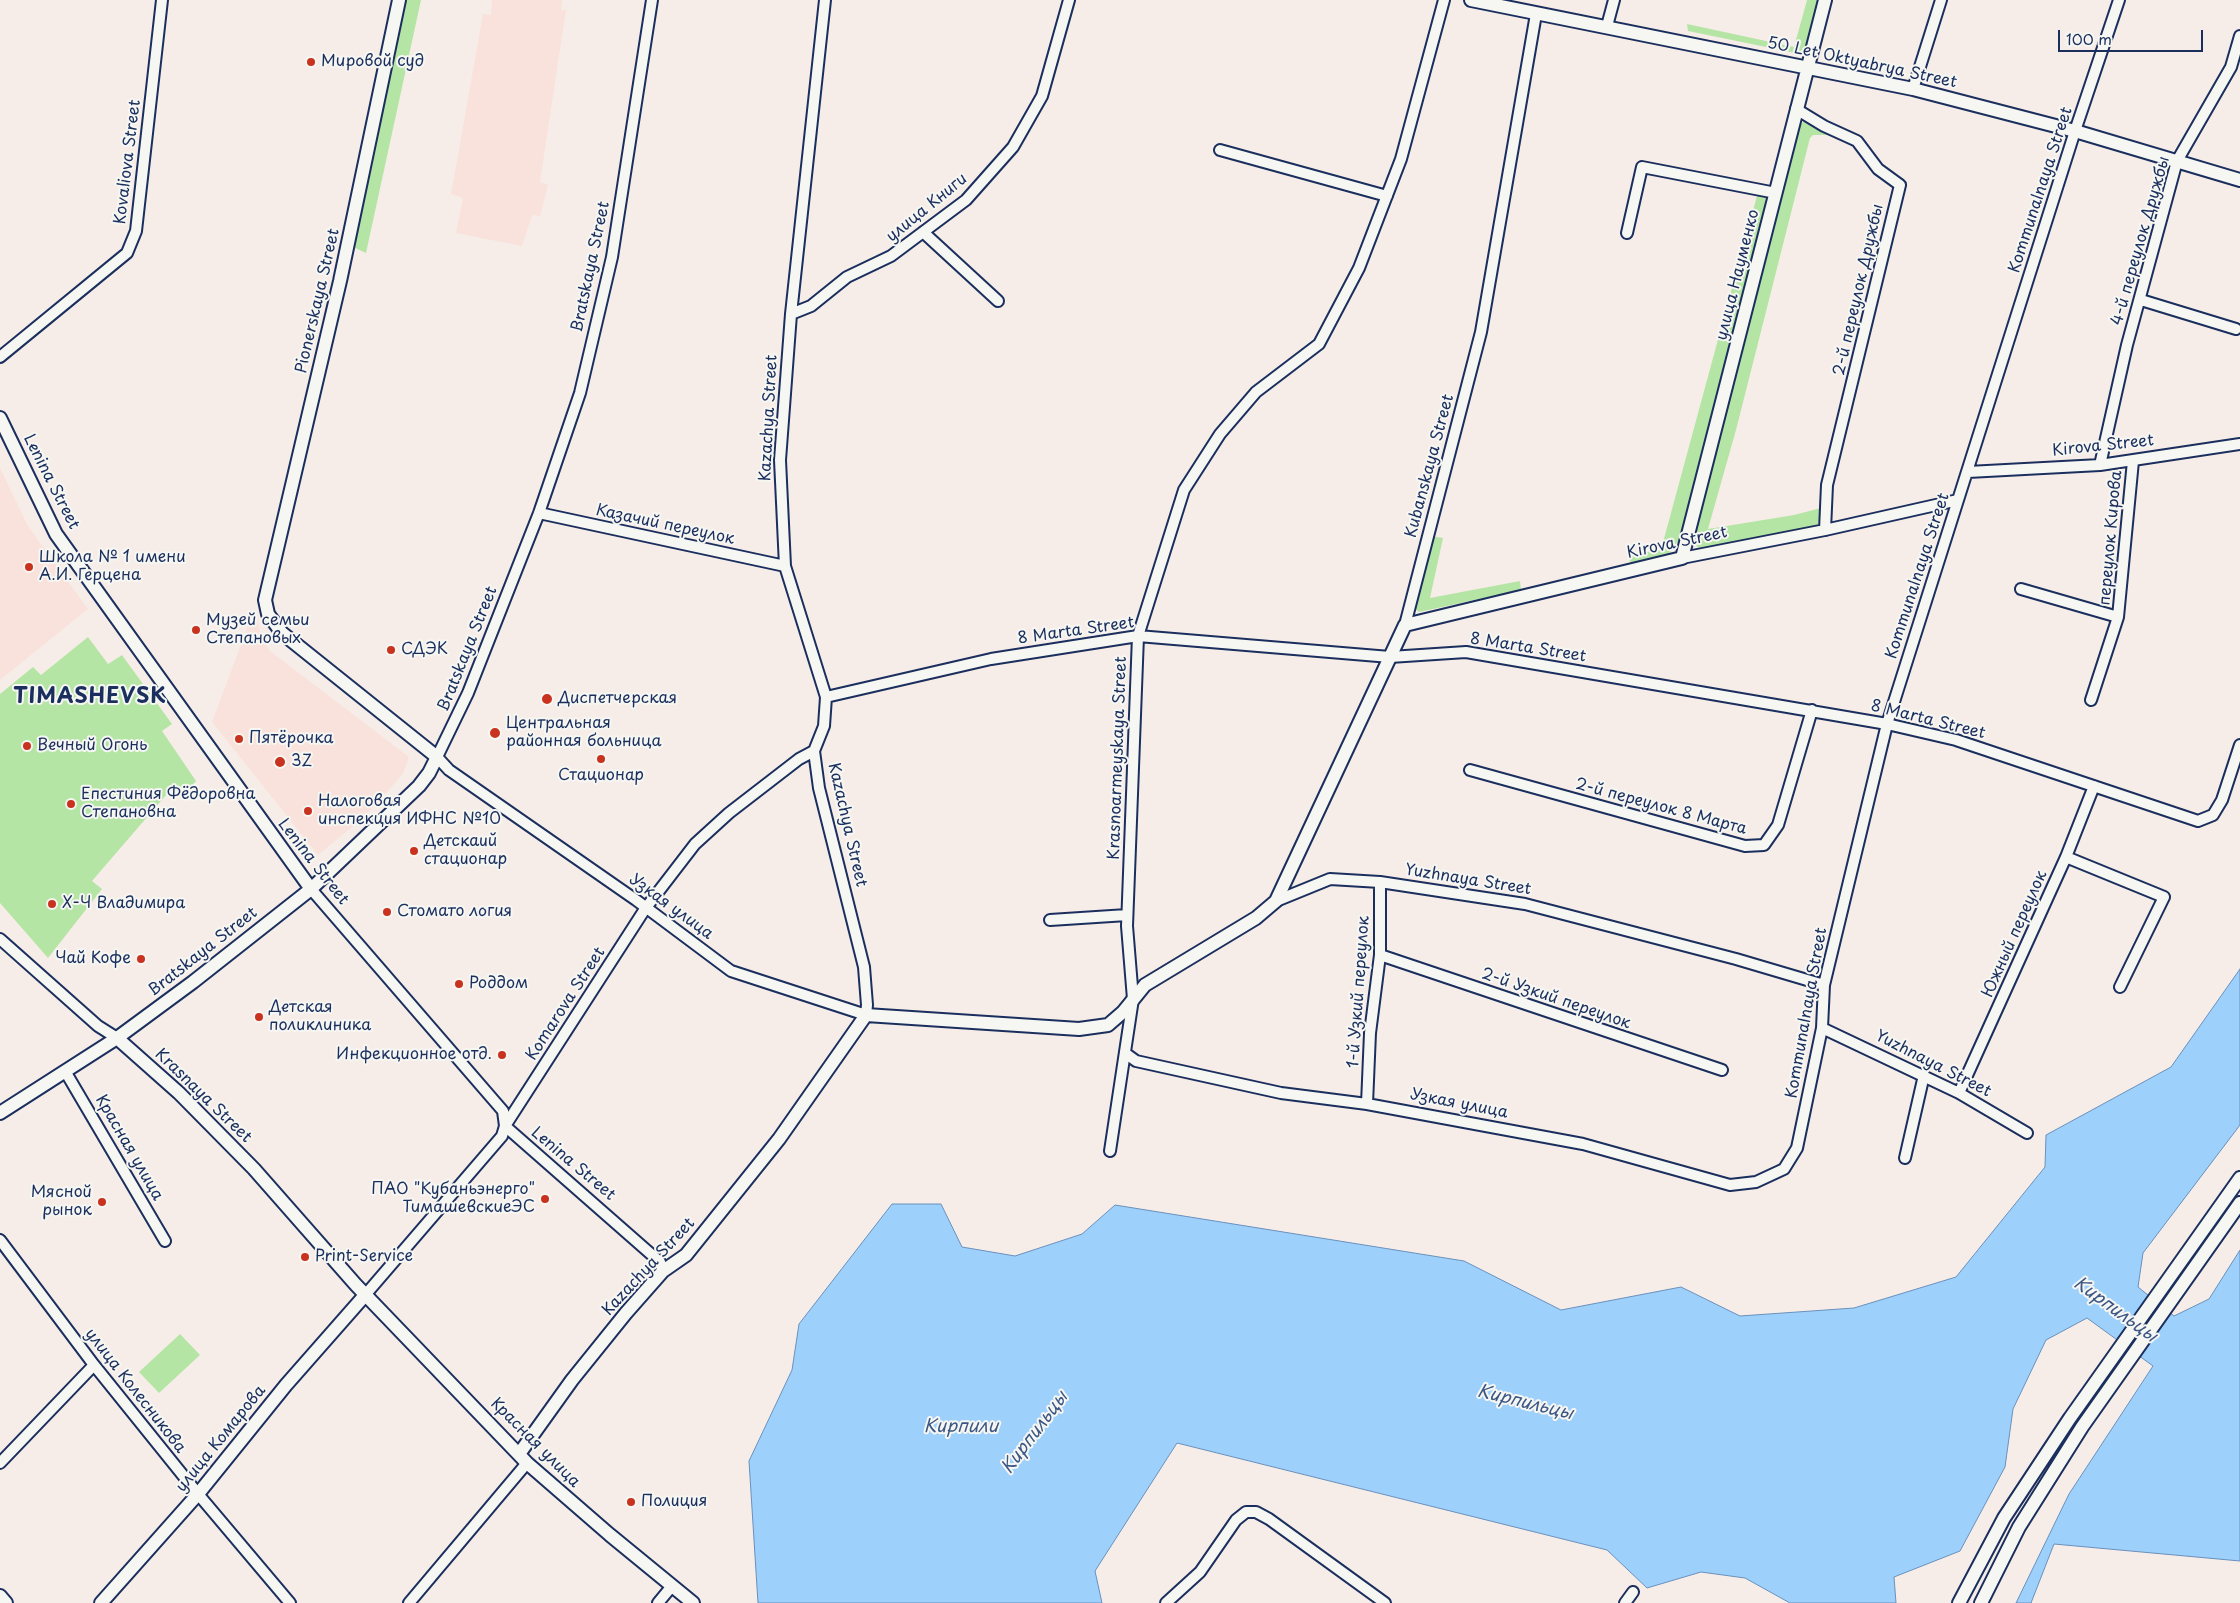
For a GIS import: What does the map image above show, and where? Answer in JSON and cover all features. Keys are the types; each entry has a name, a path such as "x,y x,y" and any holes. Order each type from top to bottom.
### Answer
{"main road":[{"name":"Pionerskaya Street","path":"266,607 266,589 342,272 399,0"},
{"name":"50 Let Oktyabrya Street","path":"1471,0 1807,66 1913,89 2075,130 2240,180"},
{"name":"улица Науменко","path":"1682,558 1825,0"},
{"name":"Lenina Street","path":"0,418 56,534 311,889"},
{"name":"Kirova Street","path":"1405,625 1682,558"},
{"name":"Узкая улица","path":"266,607 273,623 282,633 437,757"},
{"name":"Kubanskaya Street","path":"1276,901 1405,625"},
{"name":"Bratskaya Street","path":"0,1112 117,1038 193,982 311,889 419,786 429,773 437,757"},
{"name":"Yuzhnaya Street","path":"1133,1000 1146,985 1256,918 1276,901"},
{"name":"Узкая улица","path":"866,1015 1079,1029 1108,1025 1133,1000"},
{"name":"Kazachya Street","path":"523,1458 572,1380 664,1271 686,1255 772,1147 866,1015"},
{"name":"Krasnaya Street","path":"117,1038 179,1093 254,1169 366,1294"},
{"path":"1959,1603 2004,1518 2117,1349 2240,1178"},
{"path":"1981,1603 2019,1527 2082,1427 2188,1274 2240,1203"},
{"name":"Красная улица","path":"366,1294 523,1458 693,1603"},
{"name":"улица Комарова","path":"101,1603 198,1494 286,1385 366,1294"},
{"path":"0,1596 6,1603"}],"street":[{"name":"Kovaliova Street","path":"0,357 127,252 136,231 162,0"},
{"name":"Bratskaya Street","path":"437,757 457,719 539,513 580,392 612,257 652,0"},
{"name":"Kazachya Street","path":"825,0 791,314 780,460 785,566 826,696 824,726 814,750 819,788 864,967 866,1015"},
{"name":"улица Книги","path":"791,314 811,306 847,277 891,256 966,200 1013,147 1042,96 1069,0"},
{"name":"Krasnoarmeyskaya Street","path":"1110,1151 1133,1000 1127,916 1138,636 1184,490 1220,434 1256,392 1319,344 1358,268 1401,159 1444,0"},
{"path":"1607,26 1614,0"},
{"path":"1913,89 1941,0"},
{"name":"Kommunalnaya Street","path":"1784,1169 1797,1148 1822,1028 1824,985 1887,724 2075,130 2119,0"},
{"name":"Kubanskaya Street","path":"1405,625 1481,332 1536,14"},
{"name":"4-й переулок Дружбы","path":"2100,465 2127,345 2141,300 2177,160 2231,68 2240,36"},
{"name":"2-й переулок Дружбы","path":"1796,109 1824,126 1857,141 1878,169 1900,186 1826,485 1825,530"},
{"path":"1220,150 1387,196"},
{"path":"1627,233 1642,168 1776,193"},
{"path":"923,232 998,301"},
{"path":"2141,300 2236,329"},
{"name":"Kirova Street","path":"1968,472 2100,465 2240,444"},
{"name":"переулок Кирова","path":"2091,700 2118,617 2133,460"},
{"name":"Kirova Street","path":"1682,558 1825,530 1958,500"},
{"name":"Казачий переулок","path":"539,513 785,566"},
{"name":"переулок Кирова","path":"2021,589 2118,617"},
{"name":"8 Marta Street","path":"826,696 991,658 1138,636 1390,657 1466,652 1887,724 1956,740 2198,821 2212,815 2222,800 2240,745"},
{"name":"2-й переулок 8 Марта","path":"1470,770 1745,846 1764,845 1778,826 1812,710"},
{"name":"Komarova Street","path":"366,1294 502,1136 505,1126 645,909 695,844 729,813 799,759 814,750"},
{"name":"Узкая улица","path":"437,757 449,770 731,971 866,1015"},
{"name":"Южный переулок","path":"1959,1093 2066,857 2094,786"},
{"path":"2066,857 2164,897 2120,988"},
{"name":"Yuzhnaya Street","path":"1276,901 1330,879 1380,882 1525,904 1824,985"},
{"name":"1-й Узкий переулок","path":"1367,1104 1370,1032 1380,955 1380,882"},
{"name":"Lenina Street","path":"311,889 503,1111 505,1126 660,1262 664,1271"},
{"path":"1050,920 1127,916"},
{"name":"Krasnaya Street","path":"0,939 98,1026 117,1038"},
{"name":"2-й Узкий переулок","path":"1380,955 1722,1070"},
{"name":"Yuzhnaya Street","path":"1822,1028 1924,1075 2027,1133"},
{"name":"Узкая улица","path":"1125,1053 1136,1061 1281,1093 1367,1104 1583,1144 1730,1185 1756,1182 1784,1169"},
{"name":"Красная улица","path":"65,1071 165,1241"},
{"path":"1905,1158 1924,1075"},
{"name":"улица Колесникова","path":"0,1240 94,1365 198,1494 290,1603"},
{"path":"0,1463 94,1365"},
{"name":"Kazachya Street","path":"409,1603 523,1458"},
{"path":"1166,1603 1200,1572 1236,1520 1246,1512 1256,1512 1269,1519 1385,1603"},
{"path":"658,1603 672,1586"},
{"path":"1625,1603 1633,1592"}],"shaded area":[{"path":"492,0 562,0 561,10 566,10 540,182 548,185 540,216 532,215 522,246 456,233 463,198 451,194 483,14 491,15"},
{"name":"Школа № 1 имени А.И. Герцена","path":"0,468 28,526 88,609 0,680"},
{"path":"254,610 262,638 270,651 409,757 403,774 363,818 318,855 212,722"}],"green space":[{"path":"404,0 421,0 366,253 353,247"},
{"path":"1807,0 1821,0 1806,50 1800,54 1688,31 1687,24 1794,47"},
{"path":"1805,121 1833,135 1813,135 1810,138 1736,430 1708,529 1794,515 1821,508 1823,523 1821,527 1700,549 1691,541 1799,125"},
{"path":"1758,192 1769,195 1681,537 1669,554 1631,564 1628,556 1657,550 1662,546"},
{"path":"1431,536 1443,538 1430,598 1520,581 1521,590 1419,612 1414,608"},
{"path":"88,637 108,664 122,655 172,724 162,731 196,781 183,795 173,787 92,881 102,889 48,958 0,903 0,694 33,667 41,675"},
{"path":"180,1334 200,1355 159,1393 139,1372"}],"water":[{"name":"Кирпили","path":"2240,969 2240,1125 2143,1253 2138,1287 2174,1316 2209,1299 2240,1250 2240,1561 2054,1544 2031,1603 2016,1603 2069,1494 2153,1366 2087,1318 2046,1340 2013,1409 2005,1467 1960,1551 1894,1577 1896,1603 1790,1603 1745,1578 1701,1572 1647,1588 1607,1550 1177,1443 1095,1571 1102,1603 758,1603 749,1461 792,1370 799,1324 892,1204 941,1204 962,1247 1015,1256 1082,1234 1115,1205 1464,1261 1561,1310 1681,1287 1740,1316 1854,1308 1956,1277 2045,1167 2046,1135 2171,1067"}],"place":[{"name":"Мировой суд","path":"311,62"},
{"name":"Школа № 1 имени А.И. Герцена","path":"29,567"},
{"name":"Музей семьи Степановых","path":"196,630"},
{"name":"СДЭК","path":"391,650"},
{"name":"Диспетчерская","path":"547,699"},
{"name":"Центральная районная больница","path":"495,733"},
{"name":"Пятёрочка","path":"239,739"},
{"name":"Вечный Огонь","path":"27,746"},
{"name":"Стационар","path":"601,759"},
{"name":"3Z","path":"280,762"},
{"name":"Епестиния Фёдоровна Степановна","path":"71,804"},
{"name":"Налоговая инспекция ИФНС №10","path":"308,811"},
{"name":"Детскаий стационар","path":"414,851"},
{"name":"Х-Ч Владимира","path":"52,904"},
{"name":"Стомато логия","path":"387,912"},
{"name":"Чай Кофе","path":"141,959"},
{"name":"Роддом","path":"459,984"},
{"name":"Детская поликлиника","path":"259,1017"},
{"name":"Инфекционное отд.","path":"502,1055"},
{"name":"ПАО \"Кубаньэнерго\" ТимашевскиеЭС","path":"545,1199"},
{"name":"Мясной рынок","path":"102,1202"},
{"name":"Print-Service","path":"305,1257"},
{"name":"Полиция","path":"631,1502"}],"district":[{"name":"TIMASHEVSK","path":"90,697"}],"water label":[{"name":"Кирпильцы","path":"2115,1310"},
{"name":"Кирпильцы","path":"1525,1403"},
{"name":"Кирпильцы","path":"1035,1433"}]}
